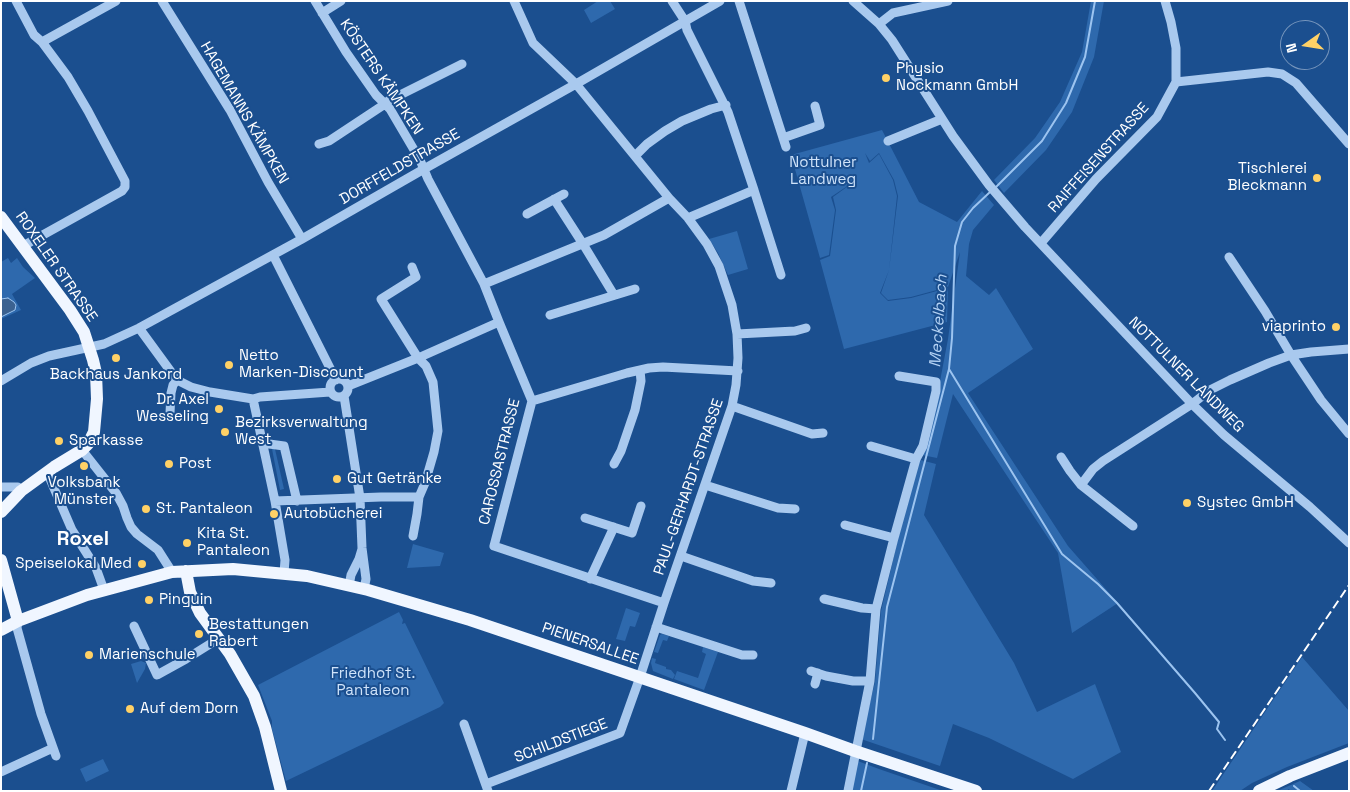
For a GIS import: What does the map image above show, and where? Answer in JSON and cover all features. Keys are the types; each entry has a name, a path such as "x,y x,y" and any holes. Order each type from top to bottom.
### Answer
{"main road":[{"name":"ROXELER STRASSE","path":"1,217 74,316 84,332 90,348 96,372 96,416 94,432 88,444 82,450"},
{"path":"1,512 21,491 82,450"},
{"path":"1,560 18,620"},
{"name":"PIENERSALLEE","path":"1,630 18,620 104,590 172,572 233,569 306,576 364,589 470,620 976,791"},
{"path":"186,571 194,602 206,623 242,672 254,696 267,736 281,791"},
{"path":"1259,791 1290,776 1349,753"}],"street":[{"path":"16,1 34,35 42,42 68,77 125,181 125,187 122,192 23,246"},
{"path":"42,42 116,1"},
{"name":"HAGEMANNS KÄMPKEN","path":"162,1 230,110 268,182 302,239"},
{"name":"KÖSTERS KÄMPKEN","path":"315,1 346,52 376,95 390,109 424,169"},
{"path":"322,13 341,1"},
{"name":"PAUL-GERHARDT-STRASSE","path":"514,1 533,44 576,84 669,198 688,218 707,244 719,266 732,305 737,334 738,371 732,406 640,678"},
{"path":"672,1 685,22 687,30 726,105 781,275"},
{"name":"DORFFELDSTRASSE","path":"1,381 31,363 49,356 111,342 139,328 302,239 720,1"},
{"path":"739,1 784,142 820,125 815,106"},
{"name":"NOTTULNER LANDWEG","path":"853,1 879,24 898,49 942,119 997,195 1192,404 1349,543"},
{"path":"879,24 893,13 948,1"},
{"name":"RAIFFEISENSTRASSE","path":"1041,243 1096,179 1157,117 1176,82 1176,48 1165,1"},
{"path":"319,144 329,141 388,101 462,64"},
{"path":"1176,82 1268,72 1282,74 1296,83 1349,144"},
{"path":"635,156 647,144 674,126 697,114 726,105"},
{"path":"888,141 942,119"},
{"name":"CAROSSASTRASSE","path":"424,169 484,284 532,401 494,546 664,603"},
{"path":"688,218 754,190"},
{"path":"527,214 564,194"},
{"path":"484,284 604,235 669,198"},
{"path":"554,199 614,295"},
{"path":"273,255 336,380"},
{"path":"1230,257 1291,356 1321,400 1349,434"},
{"path":"412,267 416,277 381,299 418,358 426,366 434,382 438,431 434,452 419,497 413,536"},
{"path":"550,315 635,289"},
{"path":"348,386 418,358 499,322"},
{"path":"139,328 177,380 192,387 253,399 330,392"},
{"path":"737,334 794,331 806,328"},
{"path":"1081,485 1093,469 1192,404 1210,390 1269,363 1291,356 1311,352 1349,350"},
{"path":"532,401 640,370 662,367 738,371"},
{"path":"614,464 621,451 635,410 641,381 640,370"},
{"path":"848,791 870,681 876,610 894,538 916,459 922,446 936,391 936,382 899,376"},
{"path":"170,414 171,392 177,380"},
{"path":"330,392 331,384 336,380 343,380 348,386 344,396 360,498 362,548 366,579 364,589"},
{"path":"330,392 335,397 344,396"},
{"path":"253,399 286,560 284,573"},
{"path":"732,406 812,434 823,433"},
{"path":"262,442 284,446 297,500"},
{"path":"871,446 916,459"},
{"path":"82,450 116,493 131,527 158,550 172,572"},
{"path":"1061,457 1081,485 1133,526"},
{"path":"47,472 72,530 96,568 104,590"},
{"path":"705,485 778,508 795,509"},
{"path":"1,487 18,487 21,491"},
{"path":"275,501 419,497"},
{"path":"585,518 632,533 641,506"},
{"path":"845,525 894,538"},
{"path":"590,579 614,527"},
{"path":"349,586 351,575 362,548"},
{"path":"680,556 753,581 771,583"},
{"path":"824,599 876,610"},
{"path":"1,772 54,752 40,714 17,628 18,620"},
{"path":"134,626 157,675 218,639"},
{"path":"656,627 742,655 753,655"},
{"path":"815,684 815,672 853,681 870,681"},
{"name":"SCHILDSTIEGE","path":"464,724 487,788 620,733 640,678"},
{"path":"791,791 805,733"}],"green space":[{"path":"598,1 610,1 615,9 591,23 584,10"},
{"path":"1091,1 1104,1 1094,57 1072,112 1046,150 1004,193 994,180 1035,138 1060,102 1082,52"},
{"name":"Nottulner Landweg","path":"882,130 919,202 957,222 982,191 994,205 973,230 969,244 966,276 989,295 996,288 1033,349 968,393 1068,546 1118,603 1072,633 1058,553 953,394 937,458 922,455 937,397 948,339 960,252 948,287 911,297 888,300 881,293 889,270 880,293 888,301 911,298 948,288 947,322 844,349 820,260 830,256 836,210 833,197 855,181 831,197 835,210 829,255 820,258 791,155","holes":["865,153 870,161 879,153 894,180 898,196 889,270 897,196 893,180 879,154 869,163"]},
{"path":"737,231 748,269 728,275 709,239"},
{"path":"8,258 11,263 17,258 23,267 35,278 12,294 21,310 1,319 1,262"},
{"path":"272,449 275,449 284,489 280,490"},
{"path":"917,459 936,464 924,515 1014,663 1037,712 1095,684 1121,752 1073,779 989,738 953,724 940,766 861,739 875,682 881,611"},
{"path":"413,544 444,553 440,566 407,568"},
{"path":"626,608 640,613 635,627 630,626 625,641 616,639"},
{"name":"Friedhof St. Pantaleon","path":"399,612 403,620 402,624 405,623 444,703 440,707 286,781 272,729 272,721 258,685"},
{"path":"660,635 669,636 667,641 663,640 658,653 654,652"},
{"path":"703,647 718,652 704,690 674,679 677,671 698,678 706,654 702,652"},
{"path":"1302,657 1349,711 1349,743 1287,767 1252,783 1240,791 1212,791"},
{"path":"652,658 656,659 655,663 671,670 675,675 673,679 653,671"},
{"path":"141,661 146,663 145,669 137,683 131,664"},
{"path":"103,759 109,771 86,782 80,769"},
{"path":"855,760 879,769 943,791 850,791"},
{"path":"1300,781 1314,791 1290,791 1289,789 1277,791"}],"shaded area":[{"path":"8,298 16,305 15,310 1,317 1,299"}],"waterway":[{"name":"Meckelbach","path":"996,187 1042,141 1066,103 1085,57 1095,1"},
{"name":"Meckelbach","path":"873,739 887,607 949,369 955,246 962,222 973,208 990,192"},
{"path":"949,369 1062,554 1098,584 1117,603 1219,722 1217,729 1225,740"},
{"name":"Meckelbach","path":"861,791 867,763"},
{"path":"1294,786 1300,791"}],"railway":[{"path":"1209,791 1349,585"}],"place":[{"name":"Physio Nockmann GmbH","path":"886,78"},
{"name":"Tischlerei Bleckmann","path":"1317,178"},
{"name":"viaprinto","path":"1336,327"},
{"name":"Backhaus Jankord","path":"116,358"},
{"name":"Netto Marken-Discount","path":"229,365"},
{"name":"Dr. Axel Wesseling","path":"219,409"},
{"name":"Bezirksverwaltung West","path":"225,432"},
{"name":"Sparkasse","path":"59,441"},
{"name":"Post","path":"169,464"},
{"name":"Volksbank Münster","path":"84,466"},
{"name":"Gut Getränke","path":"337,479"},
{"name":"Systec GmbH","path":"1187,503"},
{"name":"St. Pantaleon","path":"146,509"},
{"name":"Autobücherei","path":"274,514"},
{"name":"Kita St. Pantaleon","path":"187,543"},
{"name":"Speiselokal Med","path":"142,564"},
{"name":"Pinguin","path":"149,600"},
{"name":"Bestattungen Rabert","path":"199,634"},
{"name":"Marienschule","path":"89,655"},
{"name":"Auf dem Dorn","path":"130,709"}],"district":[{"name":"Roxel","path":"83,540"}]}
